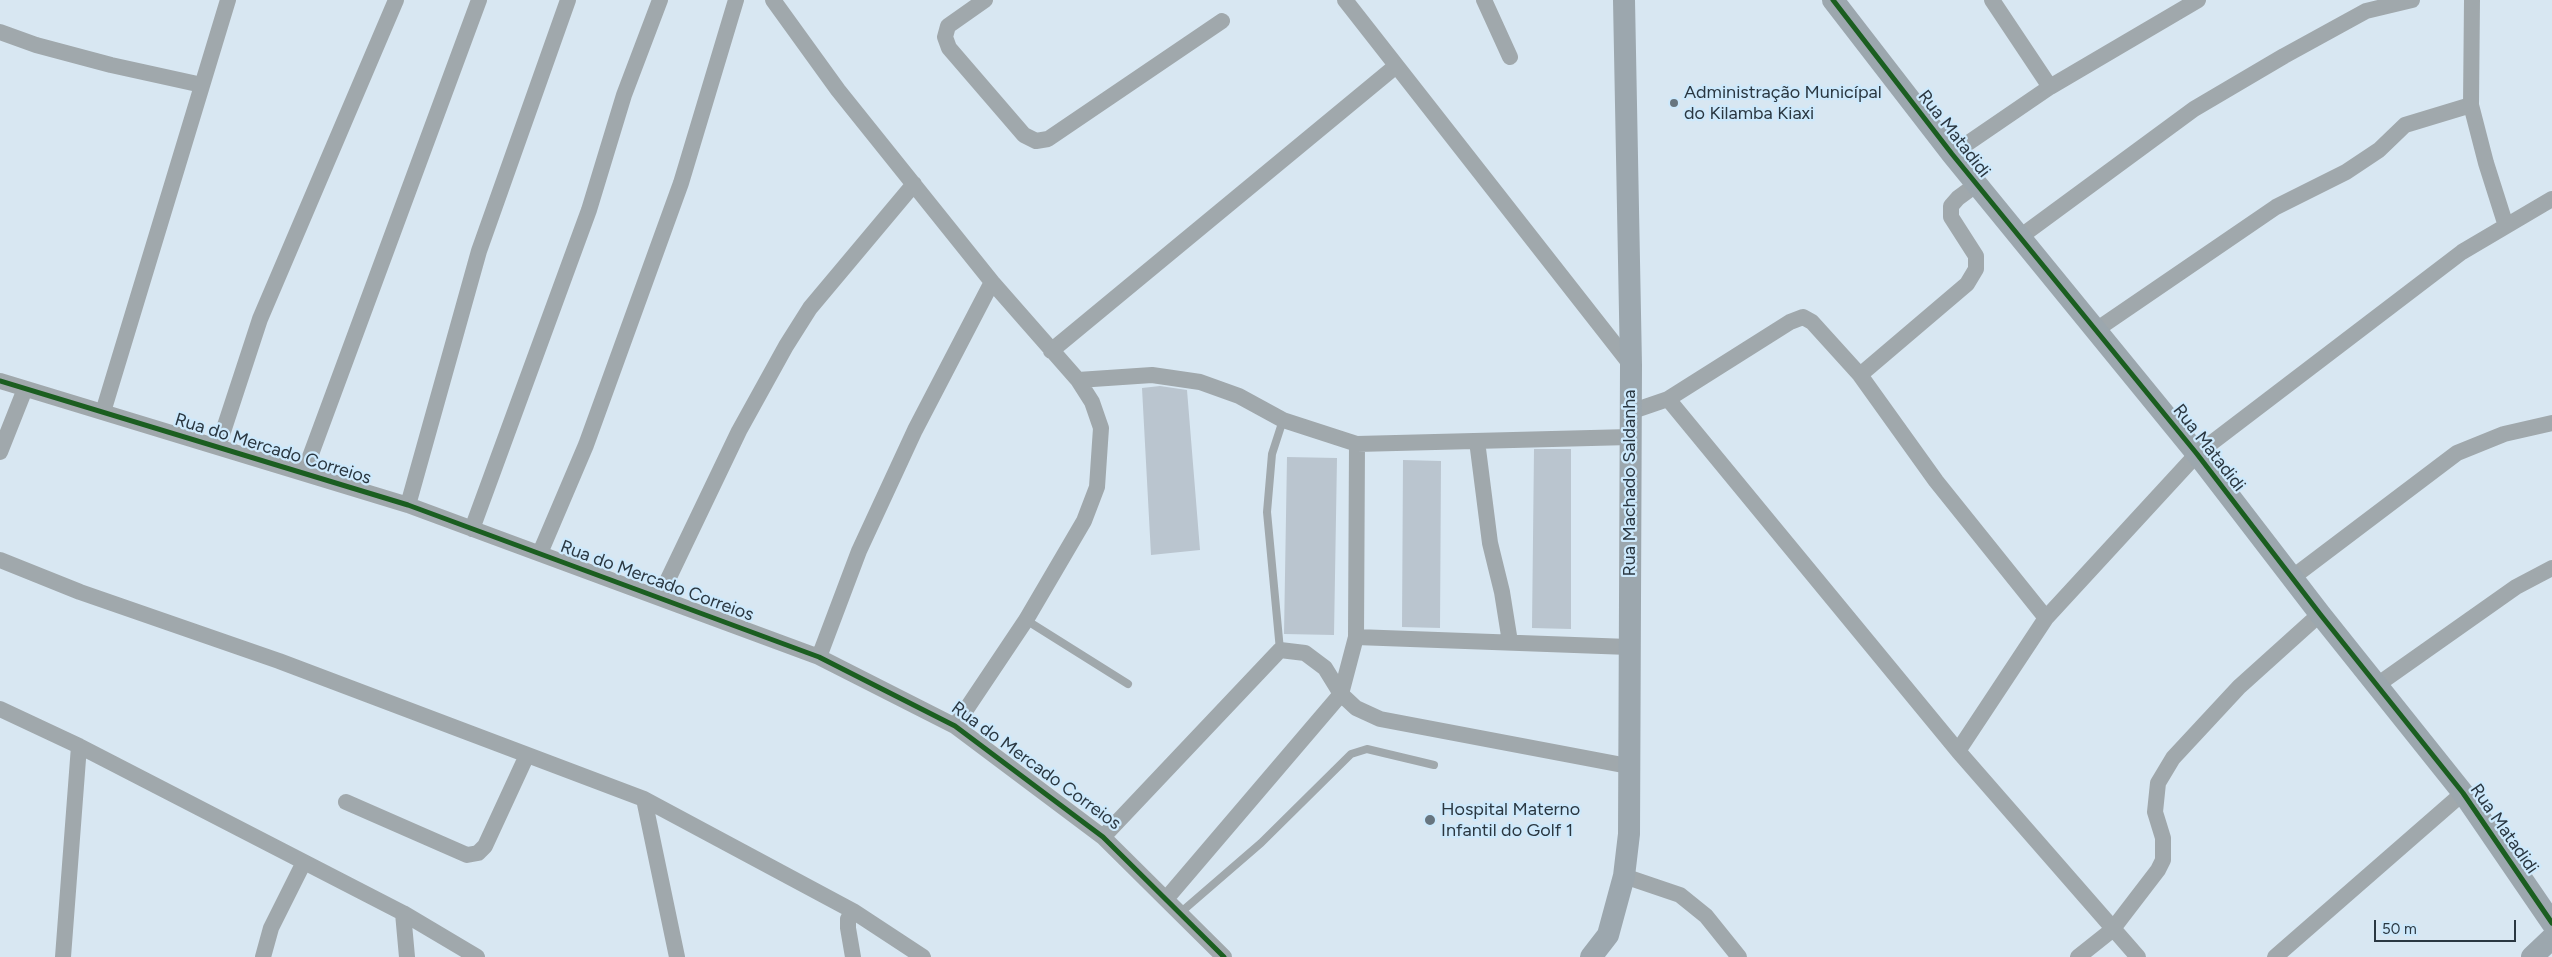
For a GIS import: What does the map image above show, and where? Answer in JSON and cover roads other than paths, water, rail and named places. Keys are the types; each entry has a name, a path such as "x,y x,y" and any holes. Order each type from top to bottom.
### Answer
{"street":[{"path":"103,412 228,0"},
{"path":"218,447 260,319 396,0"},
{"path":"304,474 479,0"},
{"path":"408,505 479,251 568,0"},
{"path":"472,529 589,210 621,104 660,0"},
{"path":"540,553 586,445 681,183 736,0"},
{"path":"773,0 838,90 992,282 1051,352 1078,380 1092,402 1101,428 1097,487 1084,520 1026,620 955,726"},
{"path":"985,0 948,26 945,37 949,48 1024,134 1036,141 1048,139 1222,21"},
{"path":"1345,0 1631,365"},
{"path":"1484,0 1510,57"},
{"name":"Rua Machado Saldanha","path":"1591,957 1608,935 1624,876 1629,834 1631,365 1624,0"},
{"name":"Rua Matadidi","path":"1834,0 1952,154 2197,454 2320,614 2463,793 2552,922"},
{"path":"1992,0 2050,87"},
{"path":"1952,154 2050,87 2198,0"},
{"path":"2020,236 2194,110 2251,75 2366,11 2412,0"},
{"path":"2472,0 2471,105 2486,163 2506,226"},
{"path":"0,32 36,45 110,65 202,86"},
{"path":"1051,352 1396,66"},
{"path":"2096,330 2276,207 2346,172 2379,150 2405,125 2471,105"},
{"path":"660,596 739,431 786,346 810,308 914,184"},
{"path":"1860,374 1967,284 1976,270 1976,256 1951,216 1951,206 1958,198 1977,184"},
{"path":"1958,751 2046,618 2197,454 2462,252 2552,199"},
{"path":"819,657 859,551 916,430 992,282"},
{"path":"1630,412 1668,399 1790,322 1803,317 1812,322 1830,340 1860,374 1936,481 2046,618"},
{"path":"1078,380 1152,375 1200,382 1238,396 1283,420 1357,444 1630,438"},
{"name":"Rua do Mercado Correios","path":"0,381 408,505 660,596 819,657 955,726 1103,837 1224,957"},
{"path":"0,452 25,389"},
{"path":"1668,399 1958,751 2112,930 2138,957"},
{"path":"2293,577 2457,453 2504,434 2552,423"},
{"path":"1477,441 1490,542 1502,592 1510,642"},
{"path":"1166,899 1341,694 1356,637 1357,444"},
{"path":"0,560 80,592 279,661 644,799 768,863 853,911 923,957"},
{"path":"2377,685 2516,587 2552,568"},
{"path":"2078,957 2112,930 2158,870 2163,860 2163,838 2155,812 2158,783 2173,758 2239,687 2320,614"},
{"path":"1356,637 1629,646"},
{"path":"1103,837 1280,650 1305,653 1325,668 1341,694 1356,708 1380,719 1628,766"},
{"path":"0,709 78,746 303,864 403,913 477,957"},
{"path":"63,957 78,746"},
{"path":"346,802 467,855 478,853 485,846 527,755"},
{"path":"2275,957 2463,793"},
{"path":"644,799 677,957"},
{"path":"263,957 271,928 303,864"},
{"path":"1624,876 1680,895 1706,916 1739,957"},
{"path":"853,911 848,920 853,957"},
{"path":"403,913 407,957"},
{"path":"2532,957 2552,938"}],"lane":[{"path":"1280,650 1267,512 1272,454 1283,420"},
{"path":"1026,620 1128,684"},
{"path":"1180,913 1261,843 1351,754 1368,749 1434,765"}],"place":[{"name":"Administração Municípal do Kilamba Kiaxi","path":"1674,103"},
{"name":"Hospital Materno Infantil do Golf 1","path":"1430,820"}]}
